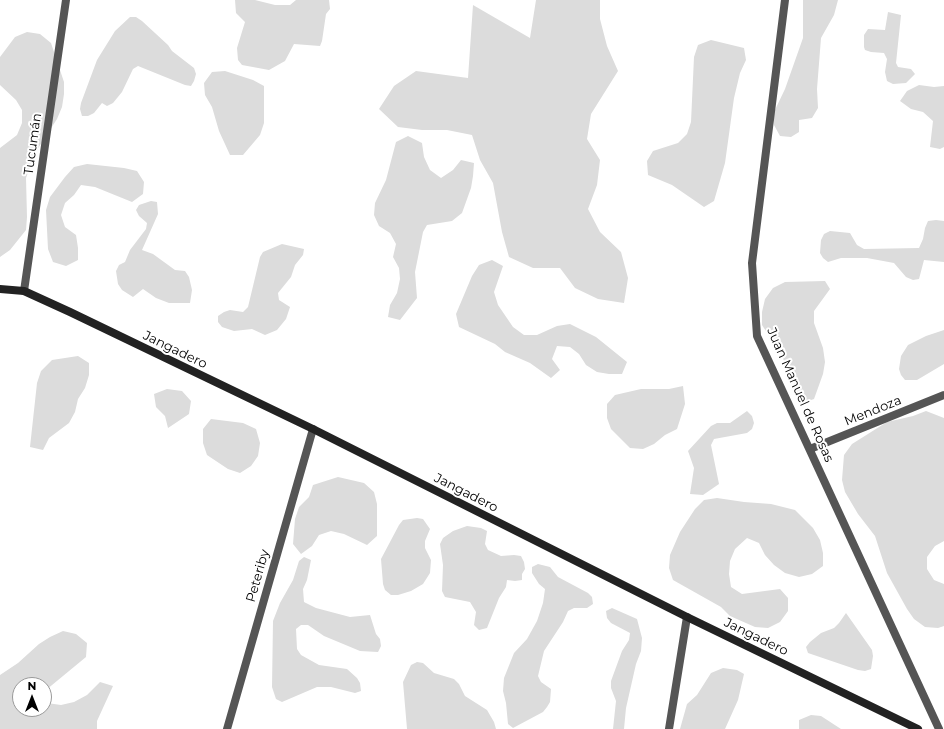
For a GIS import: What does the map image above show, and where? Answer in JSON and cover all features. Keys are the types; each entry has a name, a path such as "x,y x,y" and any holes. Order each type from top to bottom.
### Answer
{"main road":[{"name":"Jangadero","path":"0,289 24,291 77,315 312,430 686,617 918,729"}],"street":[{"name":"Tucumán","path":"24,291 66,0"},
{"name":"Juan Manuel de Rosas","path":"785,0 752,263 757,336 939,729"},
{"name":"Mendoza","path":"810,449 944,395"},
{"name":"Peteriby","path":"226,729 312,430"},
{"path":"669,729 686,617"}],"shaded area":[{"path":"235,0 255,0 275,5 290,5 296,0 329,0 330,9 326,14 320,46 294,44 285,61 269,70 242,65 238,60 237,48 245,22 236,13"},
{"path":"536,0 600,0 600,19 607,46 618,71 591,114 587,139 600,160 597,185 588,209 600,232 621,252 628,278 624,303 598,299 575,288 560,268 533,268 509,257 502,232 493,183 480,160 472,135 447,130 422,130 398,127 379,109 394,86 416,71 468,78 473,5 530,38"},
{"path":"803,0 838,0 834,15 821,38 817,89 818,108 812,118 799,120 799,132 791,137 780,136 774,125 774,112 785,89 803,38"},
{"path":"888,12 901,15 896,63 898,67 911,69 915,74 906,83 893,84 887,81 885,72 887,59 884,53 871,52 865,50 864,47 864,35 868,29 885,30"},
{"path":"130,17 136,17 142,21 168,45 172,51 194,68 196,74 194,81 191,86 185,85 138,66 133,69 122,92 113,103 107,106 102,103 94,113 88,116 82,116 80,109 81,103 97,60 115,31"},
{"path":"27,32 40,34 51,43 64,82 64,94 62,107 57,119 35,153 26,178 26,230 10,250 0,257 0,148 17,135 22,123 22,110 16,100 0,85 0,57 15,37"},
{"path":"711,40 744,48 746,60 740,73 734,98 725,163 714,201 704,207 672,185 648,175 647,161 653,151 678,143 687,134 691,122 694,57 698,45"},
{"path":"225,71 253,80 264,86 264,123 260,135 243,155 230,155 219,131 212,107 205,95 204,83 212,72"},
{"path":"919,85 934,87 944,86 944,147 940,149 930,147 933,121 923,112 911,109 900,101 907,91"},
{"path":"408,136 422,143 424,157 430,170 441,178 453,170 461,160 474,163 471,188 462,213 452,221 427,225 423,232 415,272 417,298 400,320 388,317 390,305 397,293 400,279 399,268 393,257 396,244 390,233 379,226 374,215 375,203 386,180 396,142"},
{"path":"87,164 137,171 144,182 143,194 132,202 95,187 81,185 74,195 65,203 61,215 65,227 76,235 78,248 78,260 66,266 53,262 48,249 46,210 50,197 65,177 74,167"},
{"path":"151,201 157,202 158,214 142,250 153,254 175,270 185,271 189,277 192,290 190,303 169,303 156,298 143,289 133,297 122,290 118,284 116,271 119,265 125,262 130,250 146,229 147,223 139,216 136,210 139,205"},
{"path":"928,221 944,221 944,262 924,260 919,279 913,280 906,277 894,263 867,258 841,258 828,262 820,253 821,240 824,234 830,231 850,233 857,245 864,249 919,248"},
{"path":"282,244 304,249 303,255 295,265 291,277 278,293 279,300 290,307 286,319 277,330 265,335 252,329 234,331 222,327 218,322 218,316 230,310 243,312 248,307 260,257 263,252"},
{"path":"492,260 503,266 494,292 498,305 513,327 524,335 537,335 557,326 570,324 596,337 627,362 622,374 597,372 586,365 579,354 570,347 557,346 552,359 560,370 551,378 530,363 505,352 495,344 459,327 456,314 472,276 479,265"},
{"path":"825,281 830,289 814,311 814,323 823,348 825,362 823,374 814,399 802,403 782,356 762,325 762,312 765,299 773,288 785,282"},
{"path":"944,330 944,364 917,380 905,380 899,369 901,356 908,345 926,336"},
{"path":"78,356 89,363 89,375 85,388 78,399 75,412 69,423 49,438 43,450 30,447 37,383 41,371 52,360"},
{"path":"683,386 685,404 677,429 665,435 654,444 643,449 630,448 611,429 607,418 607,404 615,395 641,389 669,389"},
{"path":"167,389 182,391 191,401 189,414 168,428 165,416 156,407 154,394"},
{"path":"747,411 752,416 754,423 752,429 747,433 714,439 711,445 719,484 703,495 690,494 694,468 688,451 711,426 717,423 730,423"},
{"path":"926,411 944,418 944,541 935,546 927,557 927,569 934,580 944,584 944,626 938,628 925,627 914,619 907,609 887,573 875,536 858,514 845,492 842,480 844,455 852,444 887,422 913,416"},
{"path":"211,419 243,423 256,429 260,443 258,456 251,466 240,473 228,469 207,455 203,443 203,429"},
{"path":"338,477 364,483 374,492 377,504 377,536 367,545 344,534 331,531 319,535 312,546 301,554 293,544 295,519 299,507 309,497 313,485"},
{"path":"717,498 771,504 795,510 813,528 820,540 823,553 823,566 812,574 799,577 785,573 774,565 765,555 759,543 747,538 735,549 730,561 729,574 731,587 742,594 780,589 788,598 788,611 780,622 768,628 755,627 730,616 721,607 673,580 669,568 670,555 680,532 695,509 704,500"},
{"path":"417,518 423,519 430,529 425,541 425,548 431,560 430,573 423,584 411,591 398,595 391,595 385,590 383,584 381,559 403,520"},
{"path":"467,526 481,528 487,531 485,544 488,550 501,556 521,556 525,569 522,574 522,580 507,580 506,587 499,598 487,628 479,630 474,625 476,612 470,602 445,597 442,591 443,565 440,544 443,538 453,531"},
{"path":"304,557 311,560 307,580 303,589 304,602 316,608 350,617 370,615 376,634 380,639 381,646 378,652 360,651 324,636 308,625 301,625 296,629 297,649 301,655 319,665 347,669 357,678 360,683 361,691 355,693 331,687 317,687 282,702 276,699 272,687 273,621 280,603 293,580 299,561"},
{"path":"538,564 550,567 558,577 588,593 592,597 593,604 587,608 574,608 568,611 563,622 544,651 538,676 541,682 551,689 550,702 543,712 513,728 508,724 503,691 504,678 514,653 527,639 537,621 543,603 545,589 539,584 532,573 532,567"},
{"path":"612,608 637,619 642,638 641,651 636,664 626,708 624,729 613,729 616,701 611,688 611,681 622,651 629,640 630,633 611,623 607,618 606,611"},
{"path":"846,613 872,650 873,656 871,669 865,671 858,670 808,653 806,647 810,642 821,633 834,628"},
{"path":"63,631 76,634 87,643 86,657 52,685 52,677 12,677 12,717 52,717 52,704 61,705 74,702 87,695 100,682 113,686 97,721 97,729 0,729 0,675 18,663 39,644"},
{"path":"417,662 423,663 434,673 454,679 459,684 465,696 487,710 496,729 407,729 403,682 411,665"},
{"path":"723,668 737,670 744,674 738,700 725,729 680,729 687,704 697,695 711,673"},
{"path":"811,715 821,716 841,729 799,729 799,720"}]}
